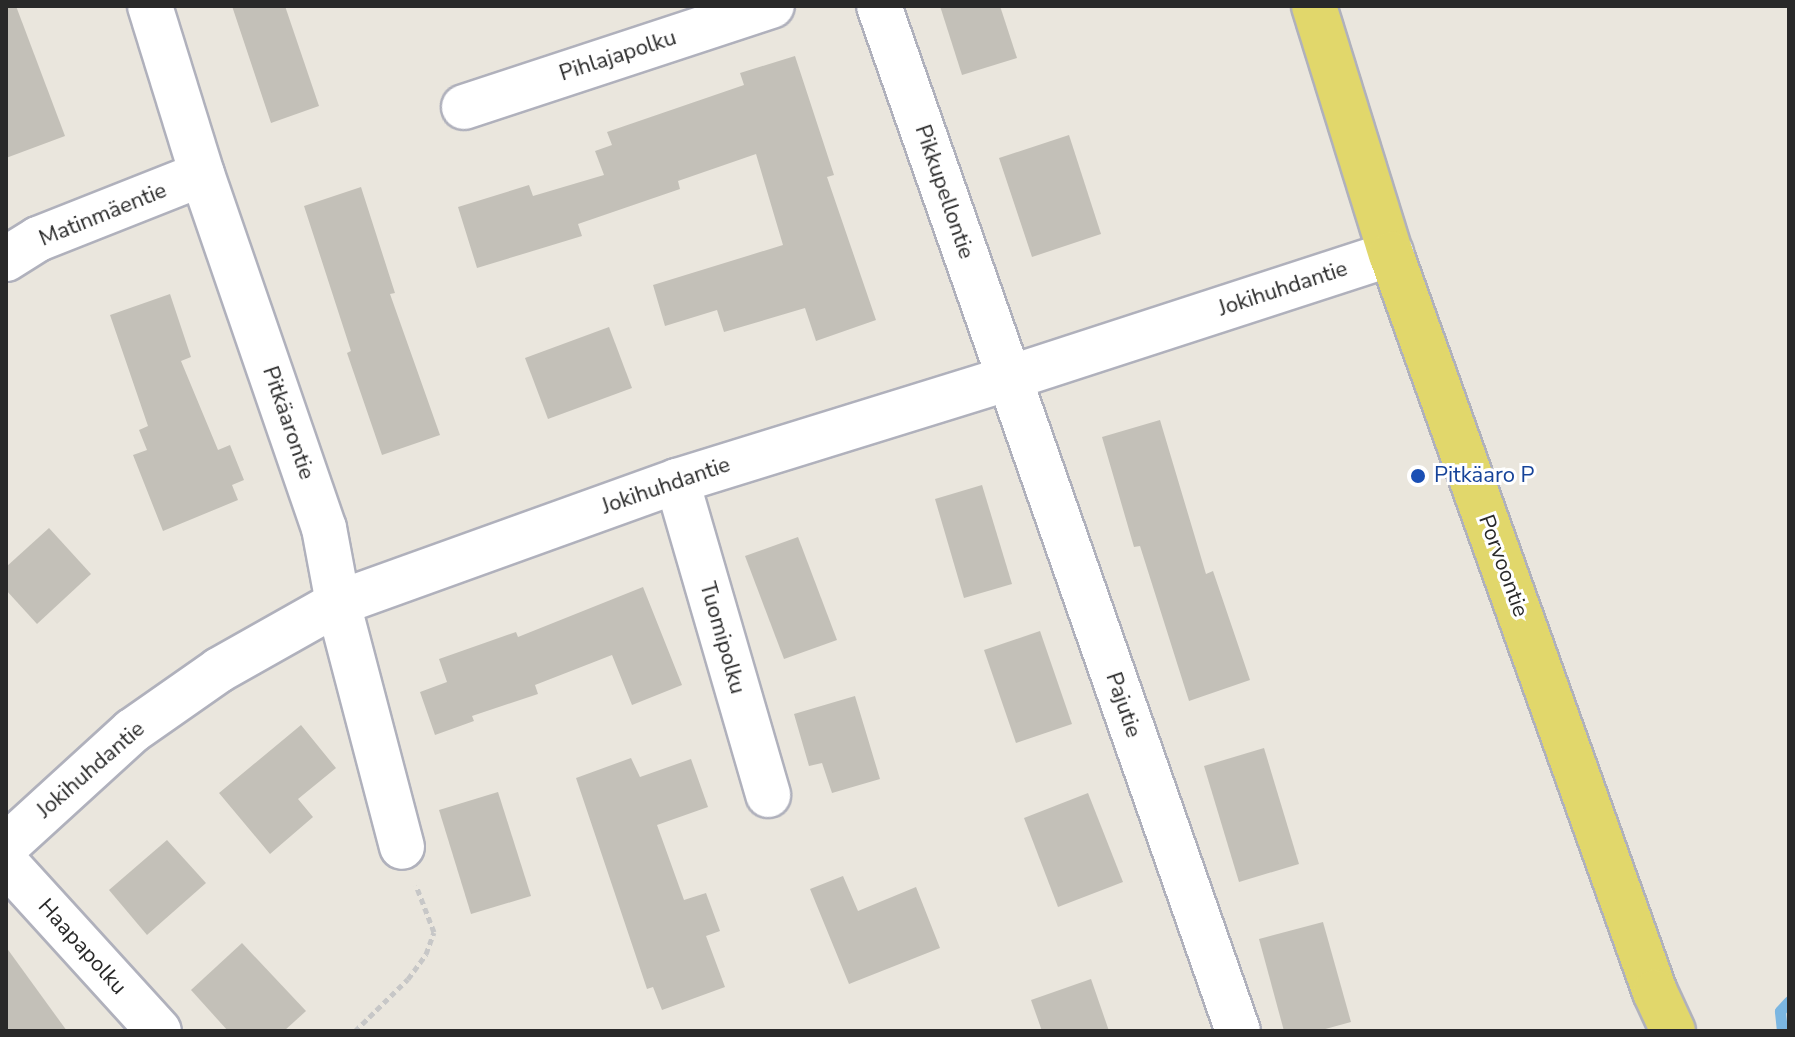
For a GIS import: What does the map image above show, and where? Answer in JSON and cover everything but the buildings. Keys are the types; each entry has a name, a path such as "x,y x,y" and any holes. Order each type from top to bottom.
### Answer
{"main road":[{"name":"Porvoontie","path":"1314,6 1391,254 1655,992 1673,1031"}],"street":[{"name":"Pitkäarontie","path":"150,6 202,174 324,528 338,603 402,847"},
{"name":"Pihlajapolku","path":"464,107 772,6"},
{"name":"Pikkupellontie","path":"879,6 1009,378"},
{"name":"Matinmäentie","path":"6,259 38,239 202,174"},
{"name":"Jokihuhdantie","path":"6,846 132,731 219,670 338,603 677,481 1009,378 1391,254"},
{"name":"Pajutie","path":"1009,378 1238,1031"},
{"name":"Tuomipolku","path":"677,481 768,795"},
{"name":"Haapapolku","path":"6,863 159,1031"}],"path":[{"path":"355,1031 408,979 426,954 434,932 402,847"}],"waterway":[{"path":"1782,1031 1780,1011 1789,1001"}],"place":[{"name":"Pitkäaro P","path":"1418,476"}]}
